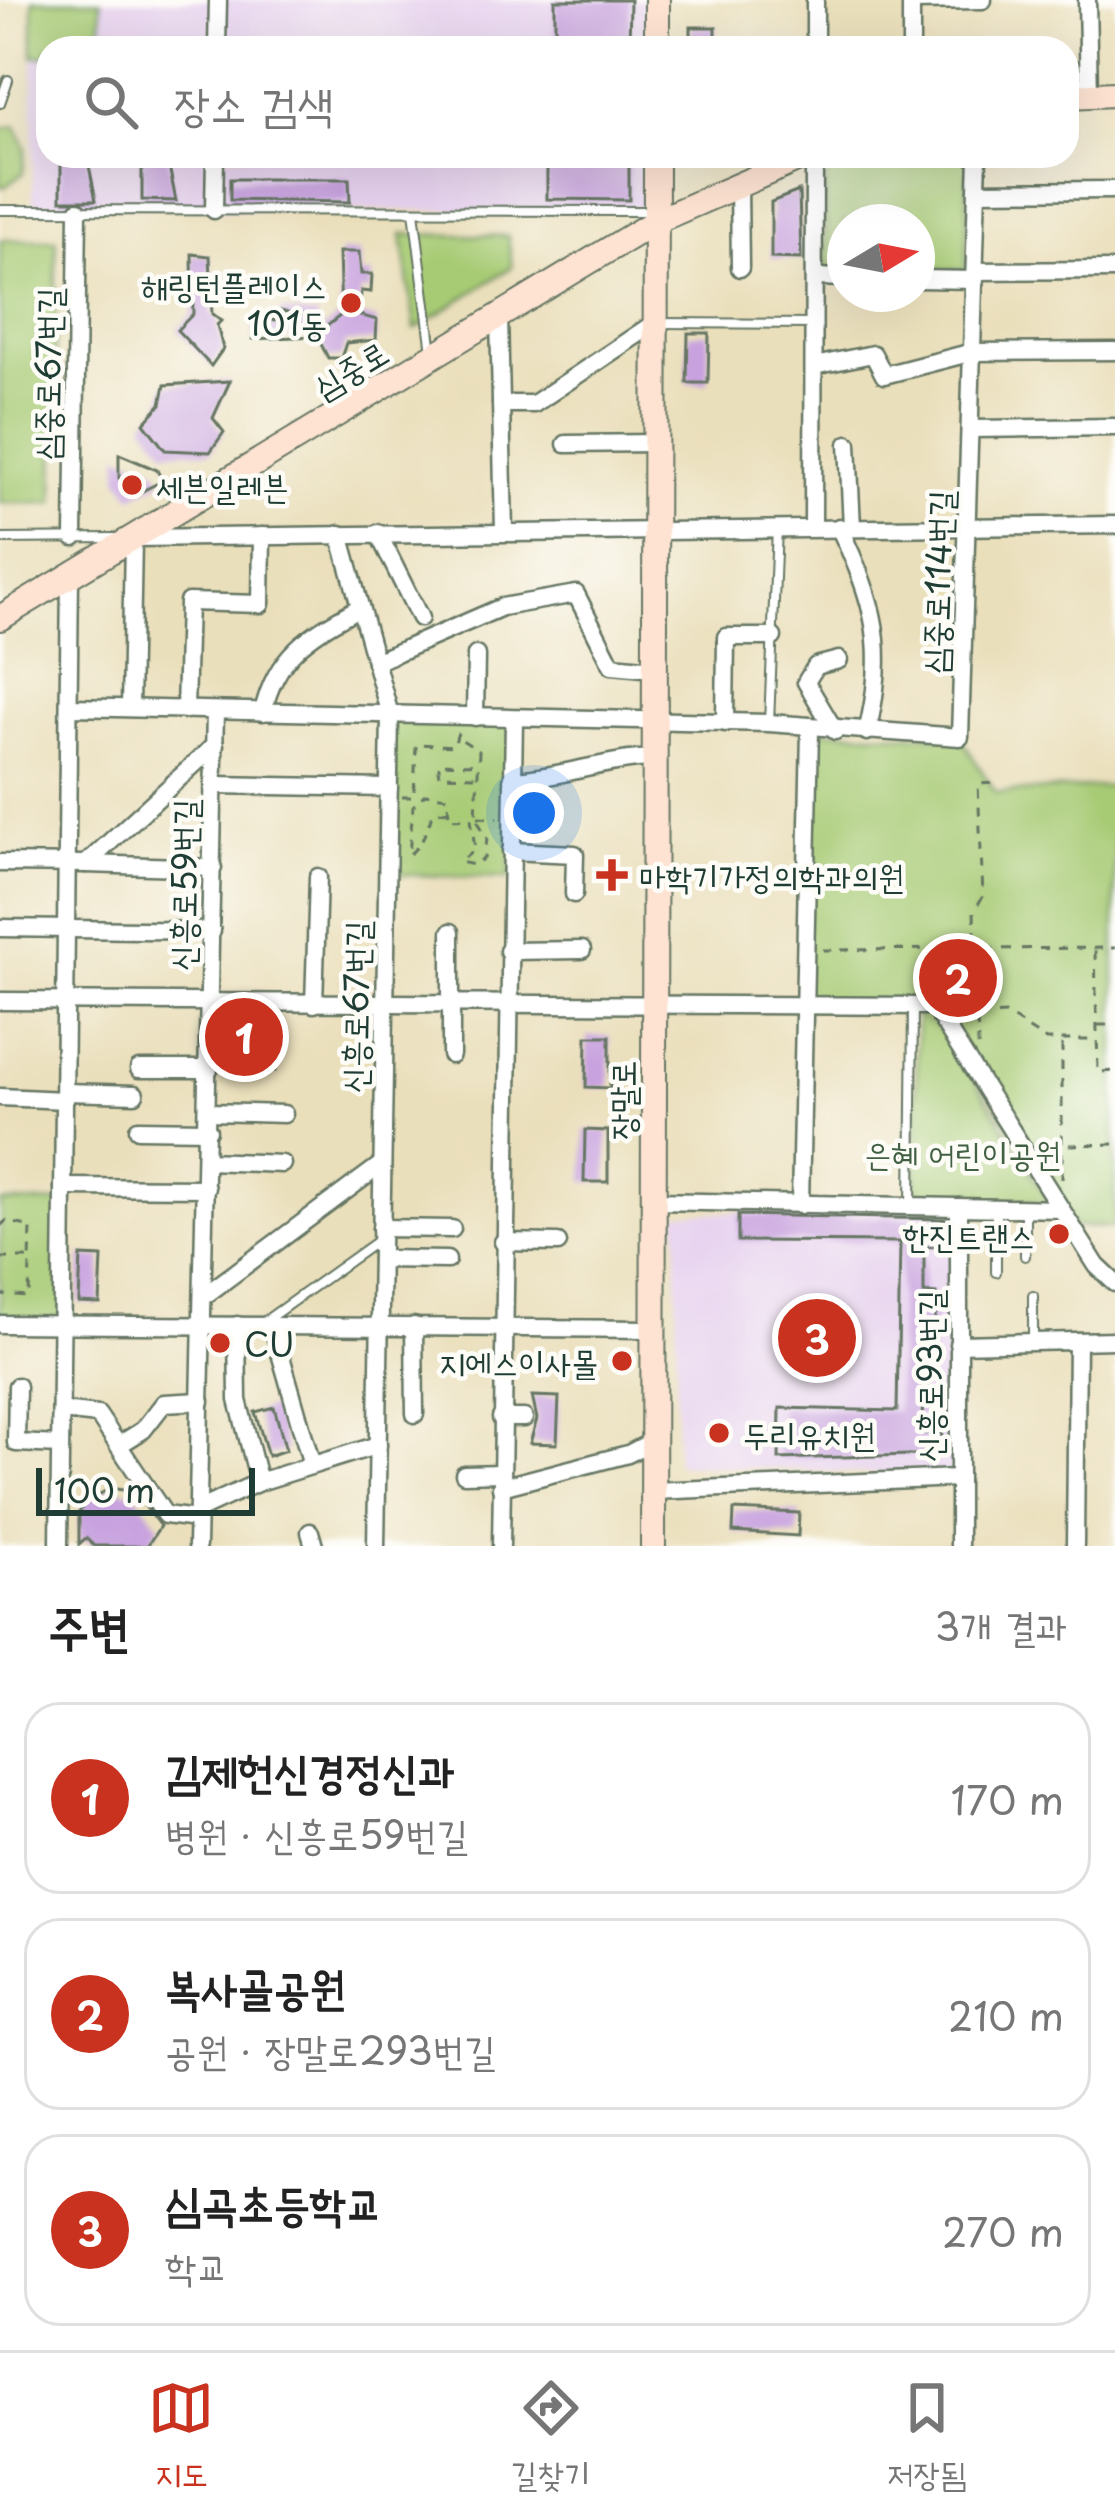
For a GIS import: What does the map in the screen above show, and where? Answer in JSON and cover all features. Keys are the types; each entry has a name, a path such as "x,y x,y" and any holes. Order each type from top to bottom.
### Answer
{"street":[{"path":"217,36 218,0"},
{"path":"657,0 657,36"},
{"path":"815,0 815,36"},
{"path":"911,36 911,0 983,0"},
{"path":"1079,86 1088,0"},
{"path":"1079,95 1115,94"},
{"path":"214,210 215,168"},
{"name":"장말로","path":"652,1546 656,168"},
{"name":"심중로","path":"0,617 656,216 782,168"},
{"path":"810,168 813,527"},
{"name":"심중로114번길","path":"867,732 960,736 978,168"},
{"path":"739,186 740,268"},
{"path":"977,191 1115,190"},
{"name":"심중로67번길","path":"74,538 78,210"},
{"path":"935,278 1115,270"},
{"path":"814,277 827,277"},
{"path":"499,316 504,531"},
{"path":"501,404 534,404 656,322"},
{"path":"814,366 873,354 884,375 973,352 1115,351"},
{"path":"971,429 1115,427"},
{"path":"566,444 656,443"},
{"path":"71,707 769,723 867,732 879,686 878,629 872,595 845,526 848,444"},
{"path":"130,709 133,538 1115,525"},
{"path":"378,533 420,618"},
{"name":"신흥로67번길","path":"340,534 390,715 376,1546"},
{"path":"185,710 188,602 261,604 262,536"},
{"path":"59,1546 67,930 77,865 70,576"},
{"path":"375,662 502,607 576,594 612,665 655,669"},
{"path":"263,712 271,675 312,634 360,608"},
{"path":"724,723 726,637 772,637"},
{"path":"468,717 476,655"},
{"path":"836,731 806,682 816,666 839,660"},
{"name":"신흥로59번길","path":"197,1546 215,711"},
{"path":"501,1546 514,718"},
{"path":"800,1205 800,1006 811,730"},
{"path":"77,865 215,745"},
{"path":"512,780 543,779 610,759 655,758"},
{"path":"214,785 388,793"},
{"path":"511,851 575,854 574,894"},
{"path":"0,863 213,868"},
{"path":"314,1004 318,877"},
{"path":"0,928 212,931"},
{"path":"451,932 451,1055"},
{"path":"508,951 582,950"},
{"path":"0,1001 933,1006 1097,1266 1115,1283"},
{"path":"139,1069 238,1060"},
{"path":"0,1096 135,1094"},
{"path":"138,1129 284,1114"},
{"path":"207,1161 282,1164"},
{"path":"204,1296 382,1164"},
{"path":"63,1187 206,1188"},
{"path":"653,1202 1061,1209"},
{"name":"신흥로93번길","path":"959,1207 959,1546"},
{"path":"381,1233 452,1229"},
{"path":"503,1242 558,1243"},
{"path":"380,1259 447,1260"},
{"path":"0,1324 653,1329"},
{"path":"237,1325 238,1400 259,1482"},
{"path":"265,1325 312,1465"},
{"path":"414,1325 415,1414"},
{"path":"958,1344 1115,1340"},
{"path":"1075,1546 1077,1341"},
{"path":"17,1386 16,1443 60,1444"},
{"path":"119,1445 143,1430 164,1403 201,1401"},
{"path":"61,1411 98,1415 165,1515 198,1514 259,1482 378,1445"},
{"path":"501,1418 524,1418"},
{"path":"464,1474 501,1480 628,1454 653,1442"},
{"path":"653,1491 957,1478"}],"lane":[{"path":"0,103 8,80"},
{"path":"0,210 656,216"},
{"path":"414,211 433,356"},
{"path":"656,322 814,324"},
{"path":"769,723 777,527"},
{"path":"0,538 133,538"},
{"path":"910,1206 914,1006"},
{"path":"996,1208 996,1272"},
{"path":"1024,1256 1025,1208"},
{"path":"265,1325 381,1233"},
{"path":"1033,1296 1034,1342"}],"path":[{"path":"414,797 416,744 454,746 468,717"},
{"path":"388,793 448,797 449,819 471,818 476,842 460,862 464,867 484,858 487,839 476,818 479,751 459,738"},
{"path":"478,764 439,763 439,775 478,777"},
{"path":"979,1078 974,911 982,896 979,784 999,783"},
{"path":"425,794 412,806 409,855 421,843 433,813 448,810"},
{"path":"476,818 512,819"},
{"path":"803,949 1115,948"},
{"path":"1095,949 1098,1072 1115,1071"},
{"path":"941,1017 1006,1014 1046,1040 1097,1040"},
{"path":"1096,1025 1115,1025"},
{"path":"1043,1180 1066,1178 1062,1040"},
{"path":"1066,1145 1115,1144"},
{"path":"0,1226 6,1221 31,1227 29,1297 0,1295"},
{"path":"0,1258 30,1258"}],"shaded area":[{"path":"33,0 212,0 212,36 36,36 36,168 211,168 211,205 33,205"},
{"path":"220,0 657,0 657,36 218,36"},
{"path":"215,168 656,168 656,211 214,210"},
{"path":"959,1207 957,1478 676,1464 677,1213"}],"green space":[{"path":"33,0 101,0 101,36 36,36 33,56"},
{"path":"16,126 26,148 23,173 0,186 0,129"},
{"path":"968,168 966,270 935,269 935,204 827,204 825,267 826,171"},
{"path":"402,234 508,236 512,267 415,329"},
{"path":"0,240 56,240 54,503 0,503"},
{"path":"390,715 514,718 510,878 387,874"},
{"path":"810,730 960,737 996,793 1115,786 1115,1227 1073,1227 933,1006 801,1006"},
{"name":"은혜 어린이공원","path":"917,1009 932,1011 1050,1202 916,1198"},
{"path":"0,1202 63,1203 62,1324 0,1324"}],"building":[{"path":"555,0 630,0 629,36 555,36"},
{"path":"691,27 716,27 716,36 691,36"},
{"path":"61,168 89,168 96,200 61,200"},
{"path":"142,168 169,168 176,201 142,200"},
{"path":"547,168 629,168 629,200 547,199"},
{"path":"230,179 349,179 350,202 230,200"},
{"path":"799,191 801,259 771,258 771,202"},
{"name":"해링턴플레이스 101동","path":"339,252 359,252 361,274 372,274 371,292 361,291 359,315 377,320 376,340 346,343 341,358 328,358 317,336 253,339 253,319 280,320 280,311 317,316 317,334 341,315"},
{"path":"192,254 210,256 211,276 223,276 223,294 211,295 212,314 221,321 217,325 223,349 211,366 177,330 193,314"},
{"path":"688,333 709,333 708,383 687,383"},
{"path":"230,381 213,418 224,432 210,452 165,450 144,423 161,404 165,385"},
{"path":"119,454 157,470 162,481 132,496 119,478"},
{"path":"587,1036 610,1036 610,1088 586,1087"},
{"path":"242,1039 275,1040 275,1071 246,1070 251,1060"},
{"path":"585,1130 608,1131 608,1182 584,1182"},
{"path":"738,1215 945,1219 944,1246 924,1247 924,1293 936,1294 934,1355 930,1355 930,1374 923,1374 922,1433 942,1433 942,1454 779,1459 780,1408 897,1411 900,1242 738,1241"},
{"path":"81,1256 102,1257 100,1304 79,1303"},
{"path":"532,1396 559,1397 557,1444 530,1443 537,1419"},
{"path":"274,1407 286,1450 268,1456 255,1412"},
{"path":"111,1488 134,1492 160,1526 147,1546 94,1546 86,1538 79,1544 79,1513 85,1502"},
{"path":"734,1510 799,1513 798,1536 733,1532"}],"place":[{"name":"해링턴플레이스 101동","path":"351,303"},
{"name":"세븐일레븐","path":"132,485"},
{"name":"마학기가정의학과의원","path":"612,875"},
{"name":"복사골공원","path":"958,978"},
{"name":"김제헌신경정신과","path":"244,1037"},
{"name":"한진트랜스","path":"1059,1234"},
{"name":"심곡초등학교","path":"817,1338"},
{"name":"CU","path":"220,1343"},
{"name":"지에스이사몰","path":"622,1361"},
{"name":"두리유치원","path":"719,1433"}]}
